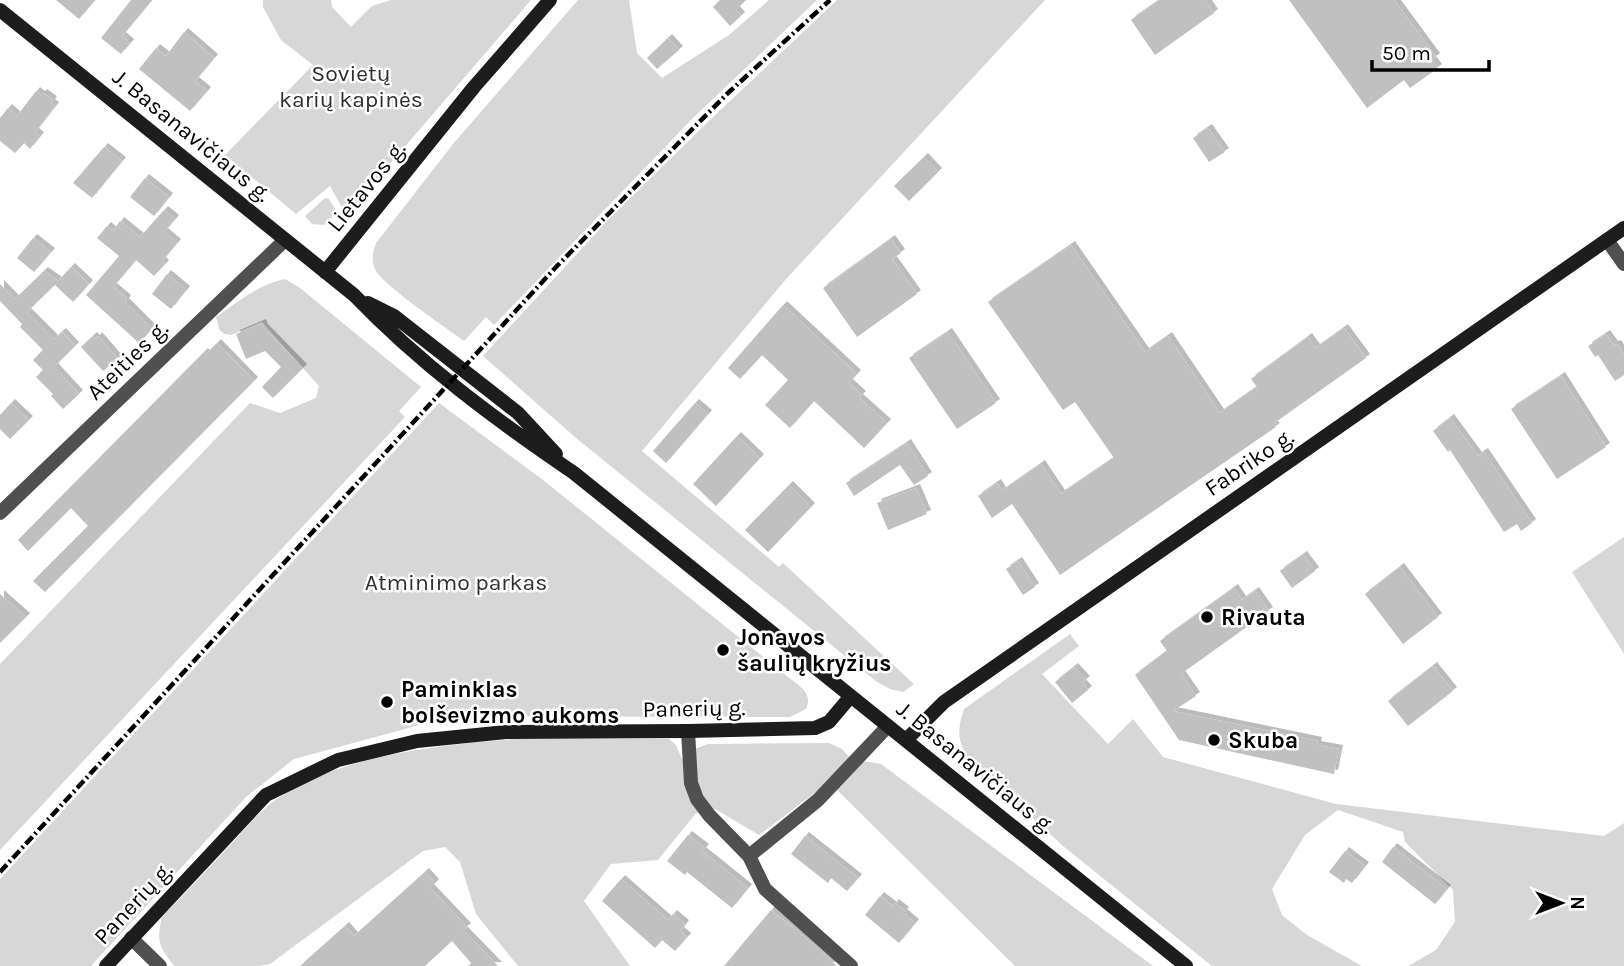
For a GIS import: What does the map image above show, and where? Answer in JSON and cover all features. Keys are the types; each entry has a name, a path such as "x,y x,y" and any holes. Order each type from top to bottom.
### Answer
{"main road":[{"name":"Lietavos g.","path":"325,272 474,87 550,0"},
{"name":"J. Basanavičiaus g.","path":"0,10 355,295 385,327 507,427 574,473 1186,966"},
{"name":"Fabriko g.","path":"906,740 944,702 1624,228"},
{"name":"Panerių g.","path":"106,966 266,795 338,760 418,741 506,732 815,728 829,722 850,696"}],"street":[{"name":"Ateities g.","path":"0,513 285,240"},
{"path":"1607,240 1624,264"},
{"path":"749,856 818,800 888,726"},
{"path":"688,731 691,783 697,799 749,856 765,890 852,966"},
{"path":"131,938 160,966"}],"green space":[{"name":"Sovietų karių kapinės","path":"263,0 331,0 332,7 351,27 372,6 391,0 531,0 346,215 330,186 296,214 225,155 313,65 281,40 263,7"},
{"path":"578,0 629,0 637,53 662,78 729,35 769,0 817,0 693,118 494,325 486,317 464,341 380,276 373,262 376,243 453,144"},
{"path":"837,0 1045,0 787,278 642,451 779,567 783,563 914,684 903,692 877,682 576,438 483,356 609,219"},
{"path":"325,198 329,199 337,212 324,225 312,224 305,216"},
{"path":"285,279 300,288 421,387 399,411 405,417 0,850 0,664 250,403 280,413 316,398 319,386 262,322 231,335 224,334 219,329 216,317 258,289"},
{"name":"Atminimo parkas","path":"439,403 543,480 802,688 808,698 806,709 790,717 453,716 294,759 246,797 91,966 0,966 0,879"},
{"path":"1624,537 1624,654 1572,572"},
{"path":"1070,634 1079,646 1042,674 1108,744 1133,719 1163,757 1336,804 1604,836 1624,823 1624,966 1408,966 1436,950 1455,922 1453,890 1405,842 1403,832 1338,810 1305,835 1272,889 1282,915 1307,935 1362,966 1212,966 1063,846 970,760 963,748 959,729 964,709"},
{"path":"516,739 669,739 676,745 682,759 693,758 695,749 708,744 829,743 842,749 851,759 881,764 1153,966 1015,966 829,782 759,835 715,809 696,813 658,860 611,864 584,901 630,966 518,966 476,914 460,862 445,847 423,851 270,964 174,966 165,953 159,938 162,917 274,801 327,773 358,763 423,749"}],"building":[{"path":"56,0 95,0 79,19"},
{"path":"131,0 152,0 122,36 130,43 121,54 101,38"},
{"path":"720,0 746,0 736,10 741,16 730,26 713,7"},
{"path":"1160,0 1205,0 1214,13 1155,55 1131,20"},
{"path":"1289,0 1394,0 1436,57 1432,60 1438,68 1410,88 1404,80 1367,108"},
{"path":"184,32 214,58 195,81 207,91 190,111 139,69 156,48 166,56"},
{"path":"668,38 679,50 657,69 647,58"},
{"path":"36,91 53,100 51,103 55,106 35,132 40,136 30,149 24,143 15,153 0,141 0,118 8,108 17,116"},
{"path":"1208,128 1225,152 1209,162 1193,138"},
{"path":"104,147 122,161 92,198 73,183"},
{"path":"924,157 938,172 909,201 894,186"},
{"path":"145,178 169,197 154,216 130,197"},
{"path":"164,210 175,219 164,232 177,243 162,261 165,264 154,276 136,260 113,287 152,329 139,343 86,295 119,256 97,238 107,226 113,231 120,221 140,237"},
{"path":"33,238 51,252 34,272 17,258"},
{"path":"891,239 901,253 892,259 917,294 857,337 823,288"},
{"path":"1071,245 1145,352 1168,336 1220,413 1257,387 1251,379 1308,337 1316,348 1344,328 1366,358 1273,424 1276,427 1060,575 1012,504 992,518 978,496 997,483 1002,491 1041,464 1061,494 1114,458 1075,402 1063,410 988,302"},
{"path":"71,267 89,284 73,302 55,285 58,282 27,312 54,339 62,332 75,346 54,367 79,394 63,409 36,377 43,370 33,360 43,350 20,327 22,324 0,301 0,284 15,299 44,271 58,281"},
{"path":"167,274 186,290 171,309 152,294"},
{"path":"783,305 857,374 849,383 862,395 859,398 887,423 864,448 814,401 790,428 765,405 788,380 762,355 740,379 728,368"},
{"path":"262,323 303,368 273,398 262,387 281,367 265,351 246,359 236,334"},
{"path":"948,332 996,403 957,429 909,358"},
{"path":"1606,334 1624,355 1624,375 1615,381 1598,355 1595,357 1588,346"},
{"path":"93,336 96,339 98,336 118,359 103,371 81,347"},
{"path":"217,343 254,381 45,592 33,581 88,526 71,508 28,551 18,540 204,352 206,354"},
{"path":"1561,376 1606,447 1557,479 1511,409"},
{"path":"11,403 29,420 10,439 0,429 0,415"},
{"path":"695,403 708,414 666,463 653,451"},
{"path":"1450,418 1478,456 1484,452 1532,523 1521,531 1517,524 1504,532 1450,450 1448,452 1433,431"},
{"path":"737,436 760,458 716,506 693,484"},
{"path":"907,443 928,476 914,485 900,465 854,496 846,483"},
{"path":"789,485 811,507 768,552 745,530"},
{"path":"916,488 927,514 888,530 877,503"},
{"path":"1303,555 1315,571 1292,588 1280,571"},
{"path":"1018,561 1035,587 1023,595 1006,569"},
{"path":"1400,567 1438,617 1403,644 1365,594"},
{"path":"1234,588 1242,600 1255,591 1269,611 1181,674 1196,696 1173,711 1318,741 1317,745 1339,749 1334,774 1179,740 1135,675 1167,651 1160,641"},
{"path":"0,594 26,617 0,643"},
{"path":"1433,666 1453,691 1408,726 1388,701"},
{"path":"1074,667 1086,680 1082,683 1088,690 1072,703 1055,682"},
{"path":"688,835 705,848 702,851 748,888 732,908 687,872 685,875 667,861"},
{"path":"805,836 858,878 847,891 831,878 828,883 791,854"},
{"path":"1393,847 1447,889 1435,904 1382,862"},
{"path":"1345,851 1365,866 1352,883 1346,879 1344,883 1329,872"},
{"path":"425,872 435,883 430,888 467,927 463,930 498,966 468,966 471,963 452,941 425,966 300,966 345,926 354,936"},
{"path":"621,879 668,920 673,914 685,924 680,931 687,937 675,951 662,940 655,948 602,901"},
{"path":"880,896 893,906 895,903 915,923 899,943 865,915"},
{"path":"771,910 795,929 837,966 724,966"}],"railway":[{"path":"0,872 556,267 729,92 830,0"}],"place":[{"name":"Rivauta","path":"1207,617"},
{"name":"Jonavos šaulių kryžius","path":"723,650"},
{"name":"Paminklas bolševizmo aukoms","path":"387,702"},
{"name":"Skuba","path":"1214,740"}]}
